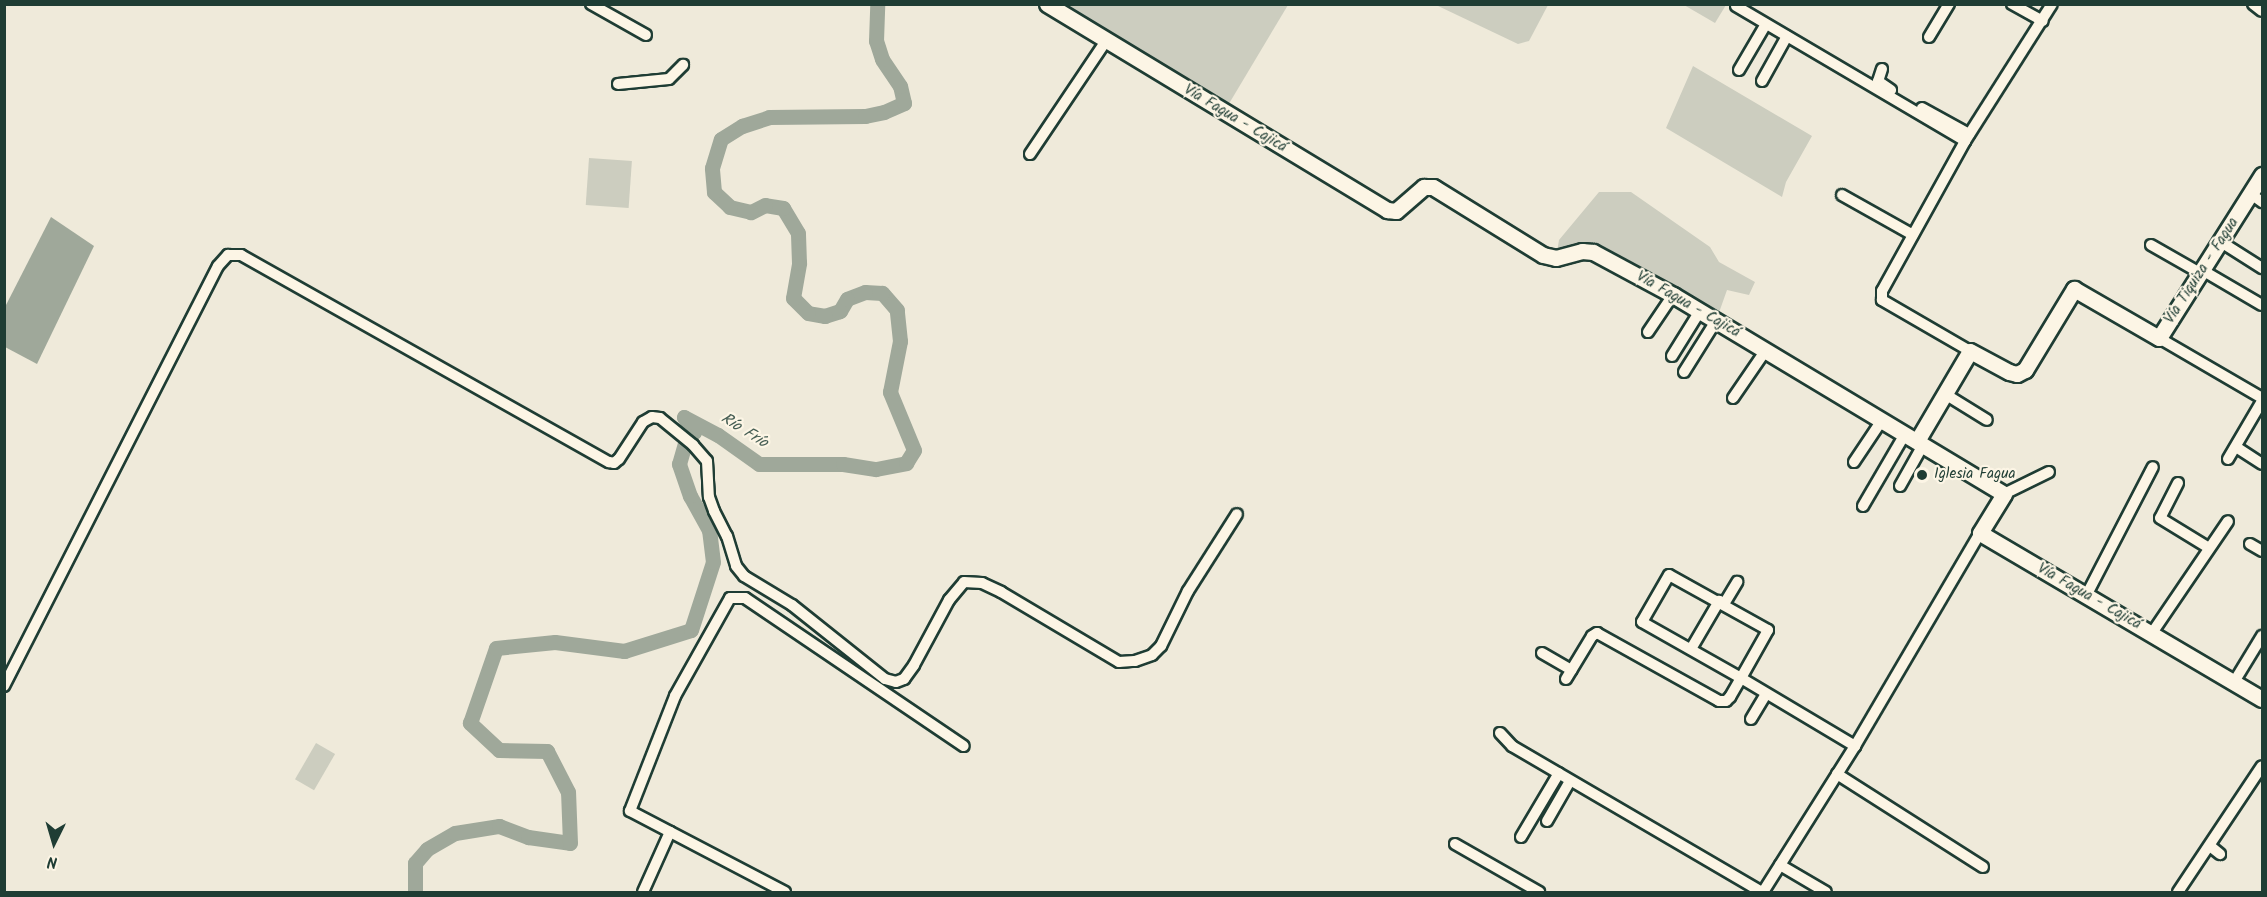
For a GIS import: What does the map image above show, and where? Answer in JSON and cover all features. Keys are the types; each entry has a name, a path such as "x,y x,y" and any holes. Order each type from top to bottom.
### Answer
{"street":[{"path":"591,4 646,35"},
{"name":"Vía Fagua - Cajicá","path":"1047,4 1387,210 1396,211 1424,187 1433,187 1543,255 1556,258 1582,251 1593,252 1673,295 2004,494"},
{"path":"1929,37 1949,4"},
{"path":"2012,4 2043,21"},
{"path":"1863,506 1915,440 1970,351 1882,300 1882,291 1967,138 2052,4"},
{"path":"2253,4 2262,10"},
{"path":"1736,6 1967,138"},
{"path":"1739,70 1766,24"},
{"path":"1762,81 1787,36"},
{"path":"1030,154 1106,41"},
{"path":"618,84 669,79 683,65"},
{"path":"1882,69 1878,81 1882,85 1967,138"},
{"name":"Vía Tiquiza - Fagua","path":"1970,351 2009,372 2018,374 2025,370 2074,289 2159,338 2221,242 2257,198 2262,175"},
{"path":"1842,195 1913,235"},
{"path":"2221,242 2262,268"},
{"path":"2151,245 2262,304"},
{"path":"4,686 213,276 228,255 241,255 430,356 614,463 643,422 652,417 660,418 681,434 707,460 710,497 714,511 727,536 736,566 744,576 792,605 885,679 896,682 904,679 914,665 949,600 964,582 982,583 1001,592 1119,662 1135,661 1152,655 1161,646 1188,591 1237,514"},
{"path":"1648,332 1673,295"},
{"path":"1672,356 1700,311"},
{"path":"1684,372 1716,321"},
{"path":"2159,338 2262,400 2228,459"},
{"path":"1733,398 1766,350"},
{"path":"1945,394 1987,420"},
{"path":"1854,462 1882,420"},
{"path":"1900,486 1915,440"},
{"path":"2236,447 2262,464"},
{"path":"2086,596 2153,467"},
{"path":"1500,733 1512,746 1762,892 1855,746 2004,494 2049,472"},
{"path":"2178,483 2160,518 2209,548"},
{"path":"2152,633 2228,521"},
{"name":"Vía Fagua - Cajicá","path":"1980,533 2262,699"},
{"path":"2250,544 2262,551"},
{"path":"1542,654 1568,675 1592,636 1597,633 1719,701 1726,701 1730,697 1741,678 1768,630 1669,575 1642,622 1741,678 1855,746"},
{"path":"1691,649 1737,582"},
{"path":"785,892 630,811 675,696 730,598 745,598 964,746"},
{"path":"2234,682 2262,636"},
{"path":"1751,719 1766,694"},
{"path":"2178,892 2262,766"},
{"path":"1521,837 1558,773"},
{"path":"1836,774 1983,867"},
{"path":"1548,821 1570,781"},
{"path":"644,892 670,832"},
{"path":"1455,844 1539,892"},
{"path":"2210,846 2220,854"},
{"path":"1780,865 1826,892"}],"shaded area":[{"path":"1047,5 1288,5 1224,112"},
{"path":"1436,5 1548,5 1529,41 1518,44"},
{"path":"1684,5 1726,5 1715,23"},
{"path":"1693,66 1812,136 1786,182 1782,197 1666,128"},
{"path":"589,158 632,161 629,208 586,205"},
{"path":"1599,192 1631,192 1710,247 1719,262 1755,282 1749,295 1727,290 1716,321 1593,252 1556,258 1559,240"},
{"path":"51,217 94,246 37,364 5,347 5,307"},
{"path":"316,743 335,754 314,790 295,779"}],"waterway":[{"name":"Río Frío","path":"415,892 415,863 427,849 455,833 499,826 528,837 570,843 568,792 547,751 499,750 470,723 496,648 555,642 624,651 691,630 713,562 709,530 690,496 679,464 686,440 694,432 684,417 718,435 759,464 843,464 876,469 906,463 914,450 890,392 900,341 897,310 882,293 865,292 847,299 840,311 825,316 808,313 793,298 799,263 798,233 783,208 765,205 751,212 730,207 714,192 712,168 721,139 742,126 769,117 865,116 884,112 904,103 900,86 882,59 876,41 877,4"}],"place":[{"name":"Iglesia Fagua","path":"1922,475"}]}
